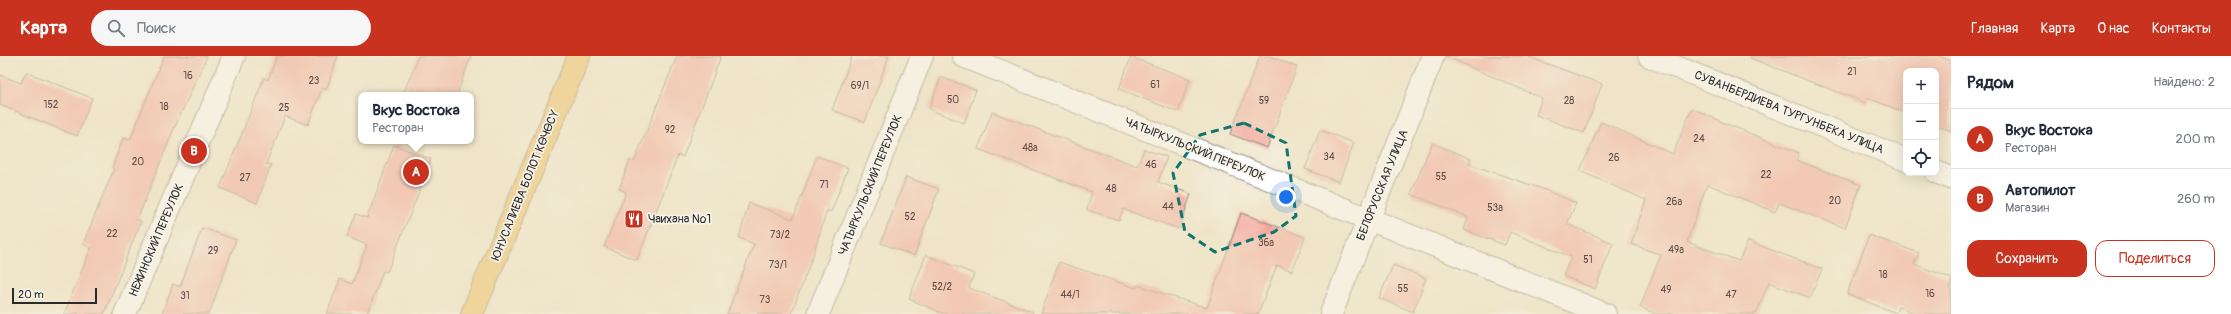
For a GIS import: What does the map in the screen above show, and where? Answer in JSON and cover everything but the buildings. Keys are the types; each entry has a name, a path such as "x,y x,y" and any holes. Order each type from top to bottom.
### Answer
{"main road":[{"name":"ЮНУСАЛИЕВА БОЛОТ КӨЧӨСҮ","path":"472,314 579,56"}],"street":[{"name":"НЕЖИНСКИЙ ПЕРЕУЛОК","path":"125,314 234,56"},
{"name":"ЧАТЫРКУЛЬСКИЙ ПЕРЕУЛОК","path":"818,314 922,56"},
{"name":"ЧАТЫРКУЛЬСКИЙ ПЕРЕУЛОК","path":"963,56 1605,314"},
{"name":"БЕЛОРУССКАЯ УЛИЦА","path":"1331,314 1433,56"},
{"name":"СУВАНБЕРДИЕВА ТУРГУНБЕКА УЛИЦА","path":"1649,56 1903,159"},
{"path":"1939,173 1951,178"}],"highlighted area":[{"path":"1244,123 1286,143 1296,216 1274,232 1215,252 1185,232 1173,173 1200,135"}],"place":[{"name":"Автопилот","path":"194,151"},
{"name":"Вкус Востока","path":"416,172"},
{"name":"Чаихана №1","path":"634,219"}]}
